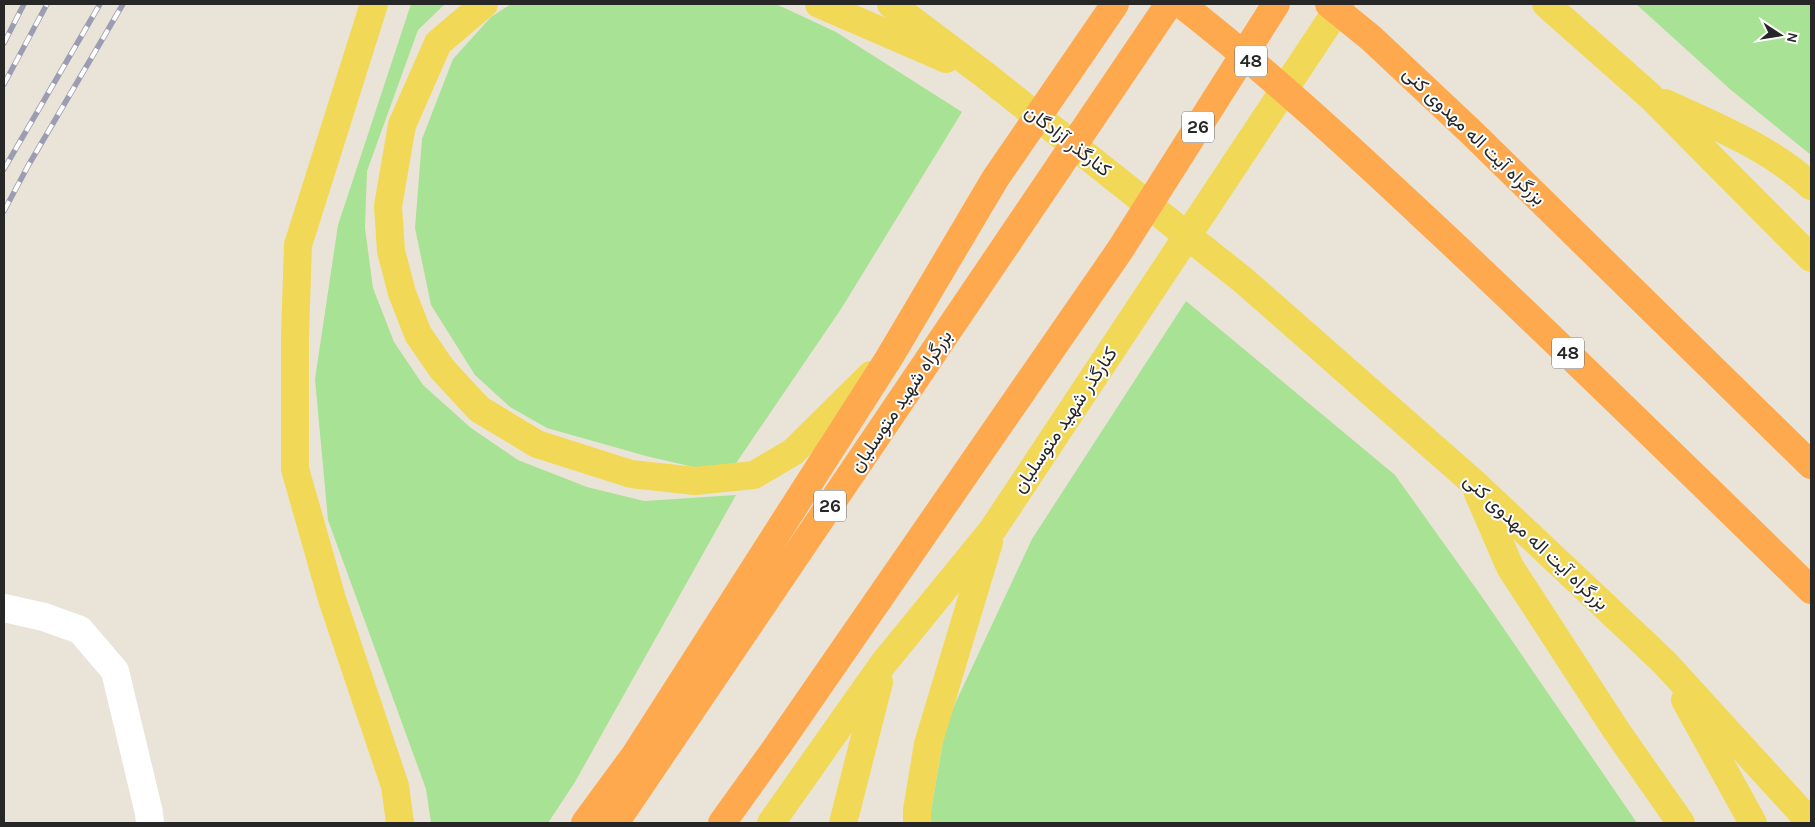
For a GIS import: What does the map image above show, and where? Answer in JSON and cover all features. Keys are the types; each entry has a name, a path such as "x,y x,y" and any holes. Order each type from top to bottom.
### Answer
{"highway":[{"path":"585,823 635,755 889,358 995,179 1115,4"},
{"path":"1151,4 1224,37"},
{"name":"بزرگراه شهید متوسلیان","path":"615,823 1169,4"},
{"name":"48","path":"1181,4 1224,37 1320,120 1526,312 1811,590"},
{"name":"26","path":"722,823 1120,250 1276,4"},
{"name":"بزرگراه آیت اله مهدوی کنی","path":"1329,4 1371,38 1478,139 1811,466"}],"main road":[{"path":"374,4 298,244 294,469 332,599 395,786 400,823"},
{"path":"484,4 438,43 402,125 388,206 391,251 402,293 418,334 442,369 479,409 537,444 631,474 695,481 754,475 793,452 889,358"},
{"path":"819,4 985,75"},
{"name":"کنارگذر آزادگان","path":"891,4 985,75 1243,280"},
{"name":"کنارگذر شهید متوسلیان","path":"772,823 883,664 993,529 1341,4"},
{"path":"1546,4 1650,96 1811,258"},
{"path":"1650,96 1735,135 1797,173 1811,186"},
{"name":"بزرگراه آیت اله مهدوی کنی","path":"1243,280 1474,483 1664,662 1811,823"},
{"path":"1474,483 1510,567 1616,730 1681,823"},
{"path":"917,823 917,810 928,744 993,529"},
{"path":"1664,662 1753,823"},
{"path":"843,823 883,664"}],"lane":[{"path":"4,608 44,617 80,630 115,671 150,823"}],"green space":[{"path":"411,4 445,4 418,30 367,171 365,228 373,288 394,342 423,385 471,428 518,460 587,487 644,501 736,495 575,782 548,823 431,823 426,789 328,520 315,379 338,225"},
{"path":"511,4 776,4 836,32 962,112 841,309 728,475 646,456 547,428 510,407 475,375 431,305 415,228 422,139 453,59 491,17"},
{"path":"1636,4 1811,4 1811,155 1731,90"},
{"path":"1186,301 1395,475 1480,594 1637,823 929,823 946,723 1032,539"}],"railway":[{"path":"4,43 24,4"},
{"path":"4,84 47,4"},
{"path":"4,169 100,4"},
{"path":"4,211 28,166 123,4"}]}
